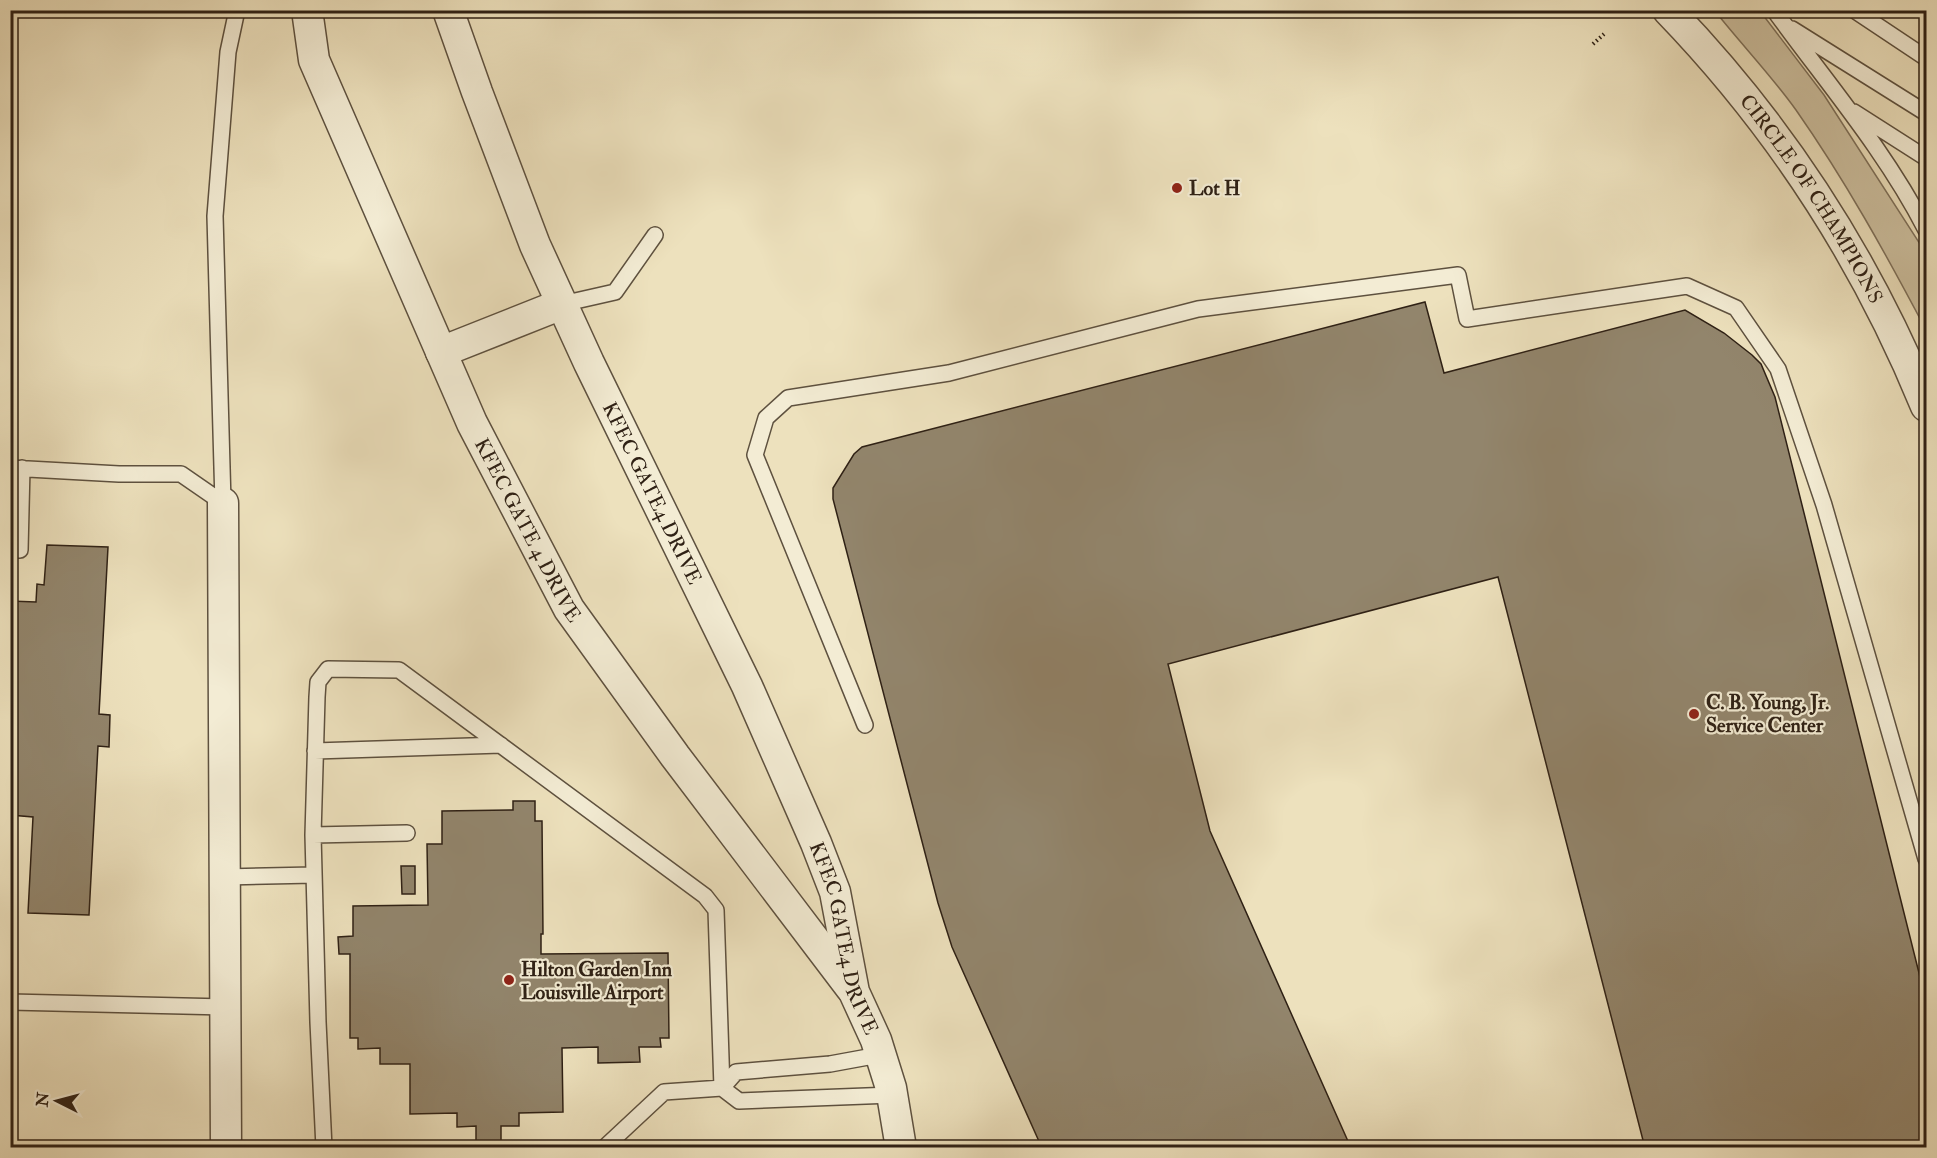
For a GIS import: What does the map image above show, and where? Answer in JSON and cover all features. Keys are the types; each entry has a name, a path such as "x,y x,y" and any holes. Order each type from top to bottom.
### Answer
{"street":[{"name":"KFEC GATE 4 DRIVE","path":"307,10 314,60 472,423 569,609 675,756 854,992"},
{"name":"KFEC GATE4 DRIVE","path":"448,10 535,244 589,363 747,686 816,843 835,892 854,992 876,1040 892,1095 901,1148"},
{"name":"CIRCLE OF CHAMPIONS","path":"1668,10 1738,88 1830,215 1866,276 1907,360 1926,406"},
{"path":"441,351 562,304"},
{"path":"223,503 226,1148"}],"lane":[{"path":"223,503 215,216 228,52 237,10"},
{"path":"1692,10 1701,45"},
{"path":"1774,10 1849,109 1913,204 1926,230"},
{"path":"1854,10 1926,58"},
{"path":"1784,25 1926,113"},
{"path":"1849,109 1926,158"},
{"path":"1913,204 1926,212"},
{"path":"562,304 615,292 655,235"},
{"path":"866,725 755,455 766,418 788,398 949,373 1198,309 1458,275 1467,319 1687,286 1736,308 1778,369 1824,505 1926,859"},
{"path":"10,550 20,550 16,468 119,474 181,474 223,503"},
{"path":"324,1148 313,835 318,682 327,669 399,670 705,896 716,910 723,1088"},
{"path":"315,751 501,745"},
{"path":"313,835 407,833"},
{"path":"225,877 314,875"},
{"path":"10,1002 226,1008"},
{"path":"723,1088 736,1072 830,1064 879,1055"},
{"path":"604,1148 664,1092 723,1088 739,1101 892,1095"}],"path":[{"path":"1593,44 1604,34"}],"shaded area":[{"path":"1715,11 1760,11 1824,95 1922,247 1926,257 1926,330 1896,273 1814,136 1776,84"}],"building":[{"name":"C. B. Young, Jr. Service Center","path":"1425,302 1444,373 1685,310 1724,333 1761,364 1775,397 1926,997 1926,1148 1645,1148 1498,577 1168,664 1210,831 1351,1148 1042,1148 952,947 938,903 833,499 833,488 854,454 862,447"},
{"path":"47,545 108,547 99,714 110,715 109,747 98,746 89,915 28,913 33,817 10,815 10,601 36,602 37,584 44,585"},
{"name":"Hilton Garden Inn Louisville Airport","path":"513,801 535,801 535,821 542,821 543,934 541,934 541,954 668,953 669,1038 660,1038 661,1047 639,1047 640,1062 598,1063 598,1047 562,1048 563,1112 519,1113 519,1126 501,1126 501,1148 476,1148 476,1126 457,1127 457,1113 410,1114 410,1064 380,1064 380,1048 358,1049 358,1038 350,1038 350,954 339,954 338,937 353,936 353,906 428,905 427,844 442,844 442,811 513,810"},
{"path":"401,866 415,866 415,894 402,894"}],"place":[{"name":"Lot H","path":"1177,188"},
{"name":"C. B. Young, Jr. Service Center","path":"1694,714"},
{"name":"Hilton Garden Inn Louisville Airport","path":"509,980"}]}
